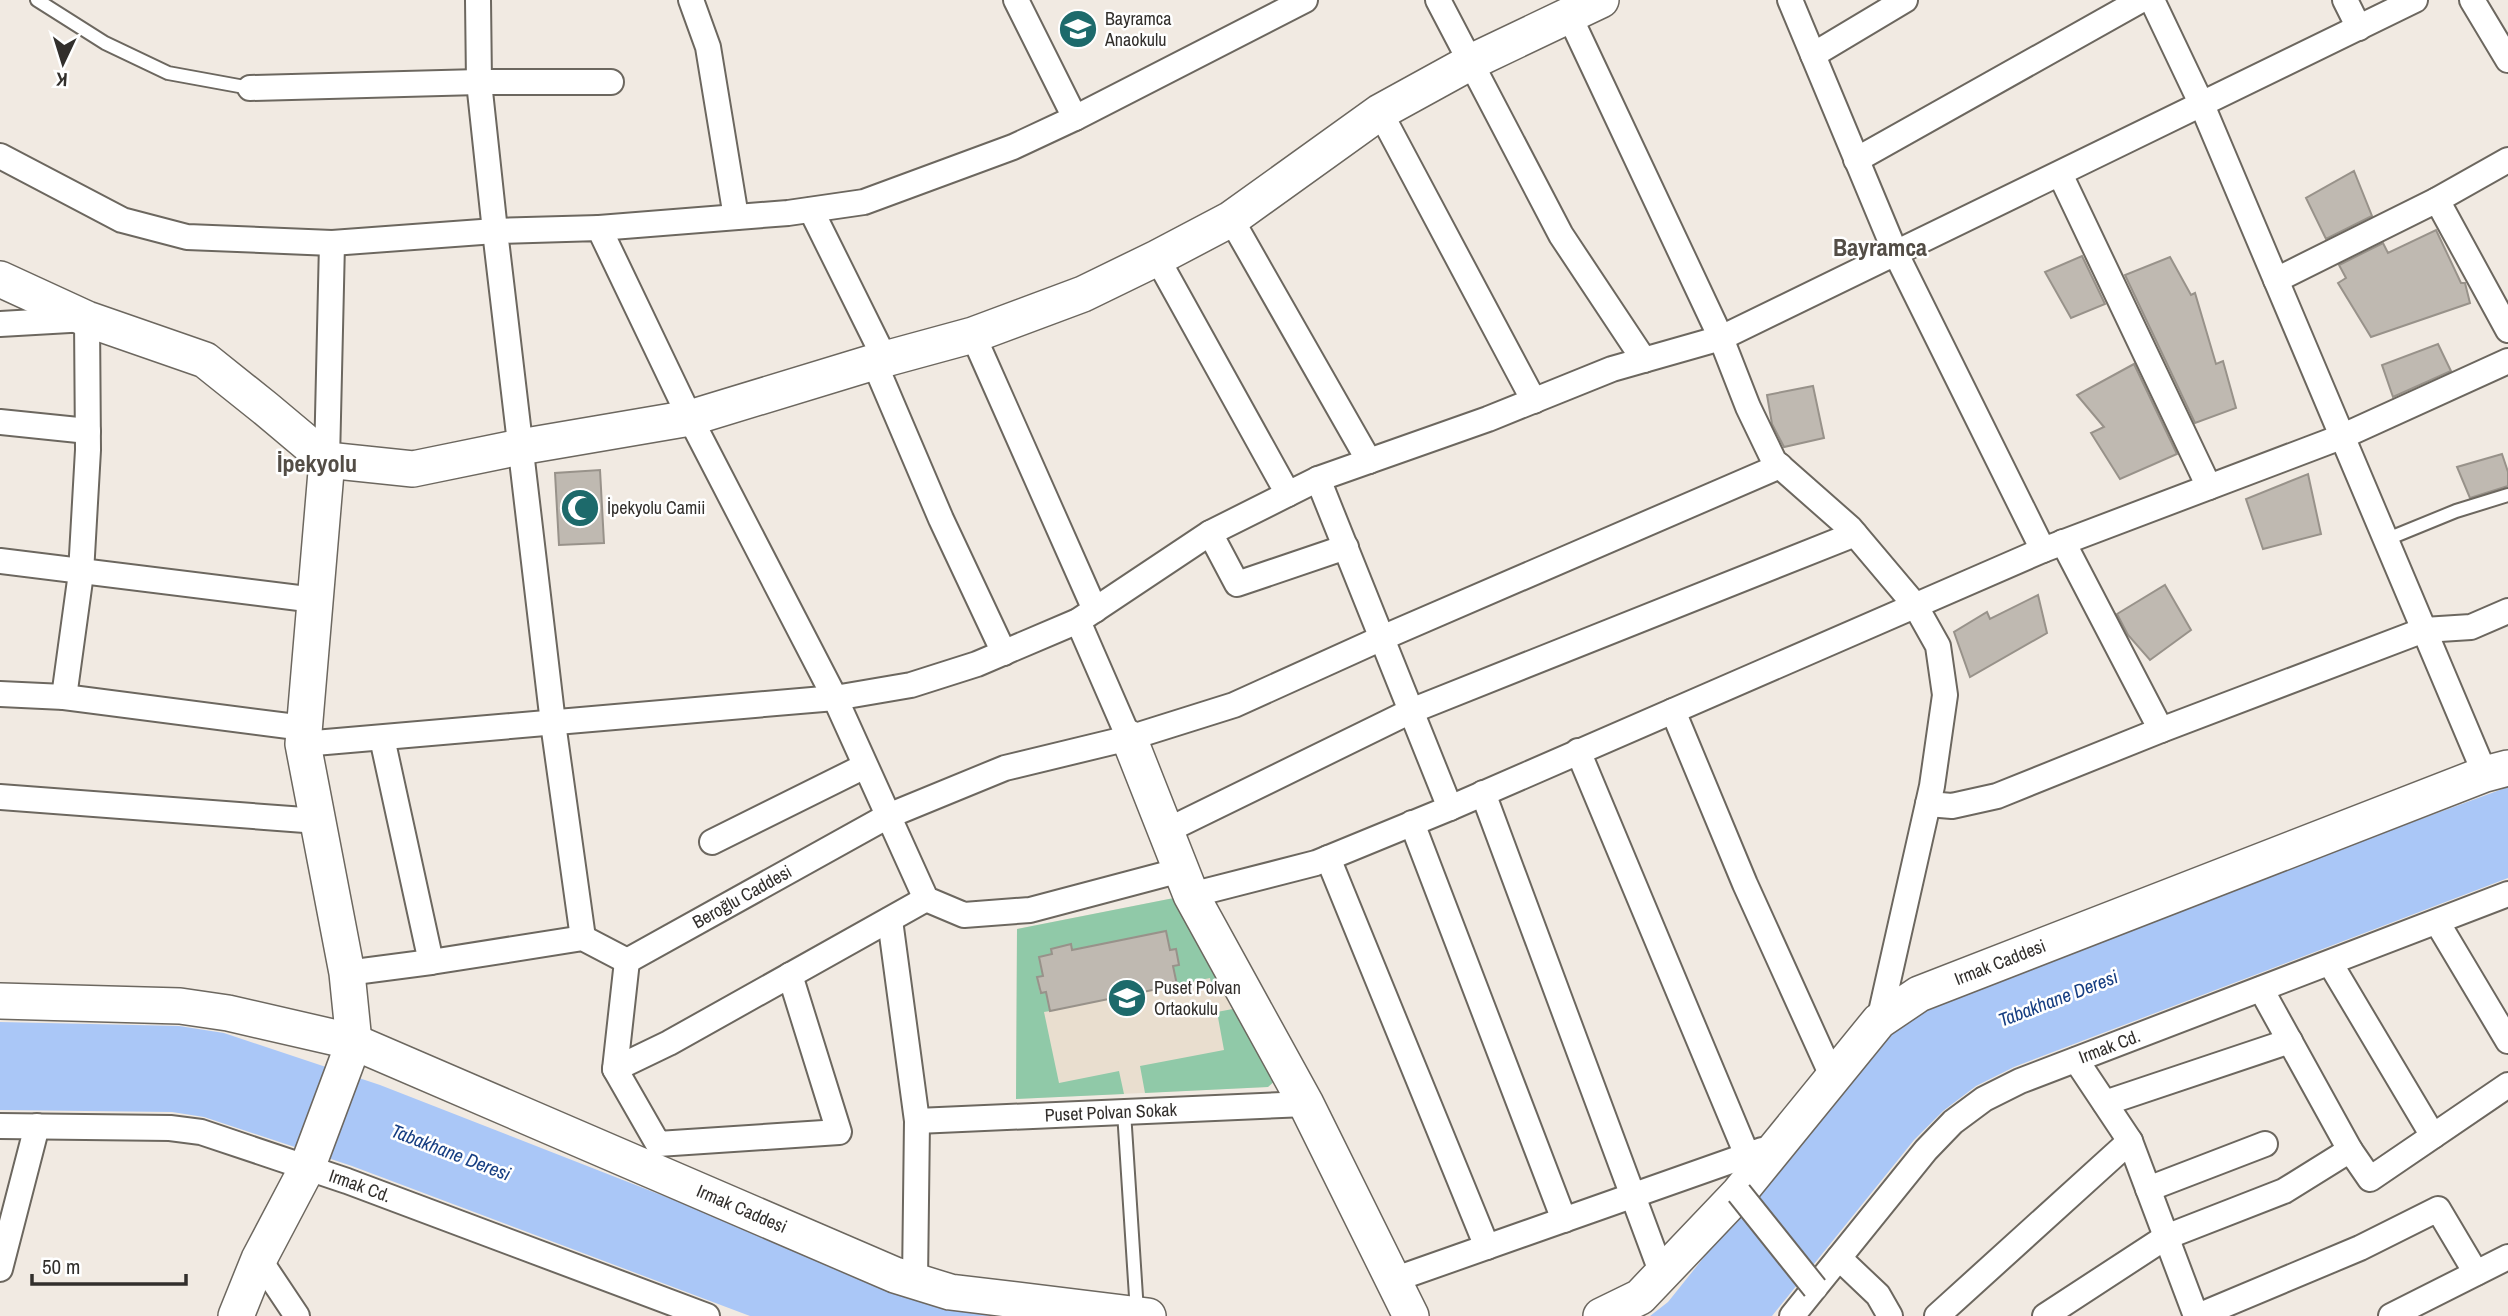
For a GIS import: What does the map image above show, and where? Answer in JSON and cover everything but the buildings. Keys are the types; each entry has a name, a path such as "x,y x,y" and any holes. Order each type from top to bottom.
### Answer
{"street":[{"path":"478,0 479,82 495,231 553,723 583,938"},
{"path":"691,0 708,47 736,217"},
{"path":"1017,0 1075,118"},
{"path":"0,156 122,220 187,237 332,243 495,231 599,228 811,210 864,202 1013,147 1305,0"},
{"path":"1438,0 1561,235 1644,360"},
{"path":"0,279 87,319 205,360 327,460 413,469 520,447 690,418 879,360 973,335 1083,294 1231,219 1380,111 1471,62 1601,0"},
{"path":"1790,0 1896,254 2053,546 2161,730"},
{"path":"1812,55 1905,0"},
{"path":"1856,160 2141,0"},
{"path":"2152,0 2202,105 2424,630 2497,771"},
{"path":"2345,0 2360,27"},
{"path":"0,694 64,697 304,736 382,738 835,698 911,684 977,664 1087,616 1210,533 1318,479 1534,401 1612,369 1721,338 2415,0"},
{"path":"2472,0 2508,60"},
{"path":"1569,15 1721,338 1748,407 1774,461 1855,534 1915,605 1938,646 1945,695 1928,804 1879,1021"},
{"path":"250,88 479,82 611,82"},
{"path":"1380,111 1534,401"},
{"path":"2276,280 2437,201 2508,160"},
{"path":"2060,174 2209,487"},
{"path":"2437,201 2508,330"},
{"path":"811,210 879,360 941,519 1004,653"},
{"path":"1231,219 1369,461"},
{"path":"599,228 690,418 835,698 926,899 964,915 1030,910 1328,858 1450,808 2053,546 2341,437 2508,361"},
{"path":"236,1316 259,1259 309,1162 351,1049 347,973 304,736 327,460 332,243"},
{"path":"1157,258 1288,494"},
{"path":"0,324 87,319"},
{"path":"64,697 81,573 88,431 87,319"},
{"path":"973,335 1087,616 1129,738 1186,882 1306,1104 1411,1316"},
{"path":"0,422 88,431"},
{"name":"Beroğlu Caddesi","path":"627,961 888,816 1005,768 1129,738 1234,705 1780,466"},
{"path":"1318,479 1450,808"},
{"path":"1210,533 1237,584 1346,547"},
{"path":"1166,831 1412,711 1855,534"},
{"path":"0,561 315,600"},
{"path":"1928,804 1952,806 1997,796 2424,630 2471,627 2508,611"},
{"path":"1673,711 1745,884 1833,1078"},
{"path":"382,738 431,962"},
{"path":"1393,1280 1763,1149 1578,751"},
{"path":"712,842 865,766"},
{"name":"Irmak Caddesi","path":"1601,1316 1640,1297 1739,1193 1763,1149 1833,1078 1879,1021 1919,993 2497,771"},
{"path":"1483,793 1662,1274"},
{"path":"0,797 318,821"},
{"path":"1412,823 1564,1220"},
{"path":"1328,858 1487,1247"},
{"name":"Irmak Cd.","path":"1806,1306 1839,1258 1926,1150 1953,1122 1984,1099 2020,1081 2076,1059 2508,894"},
{"path":"615,1069 669,1043 926,899"},
{"path":"890,920 917,1121 915,1281"},
{"path":"2437,922 2508,1041"},
{"path":"347,973 583,938 627,961 615,1069 658,1144 839,1132 790,975"},
{"path":"2330,963 2433,1136"},
{"path":"2261,989 2350,1150 2370,1179 2508,1085"},
{"path":"0,1001 180,1006 228,1013 351,1049"},
{"path":"2105,1104 2290,1041"},
{"name":"Irmak Caddesi","path":"351,1049 895,1275 950,1292 1148,1316"},
{"path":"2076,1059 2130,1141 2197,1316 2360,1248 2438,1209 2476,1273"},
{"name":"Puset Polvan Sokak","path":"917,1121 1306,1104"},
{"name":"Irmak Cd.","path":"0,1126 170,1128 201,1132 309,1162 706,1316"},
{"path":"0,1269 37,1126"},
{"path":"1937,1316 2130,1141"},
{"path":"2148,1189 2265,1144"},
{"path":"2045,1316 2166,1237 2284,1191 2350,1150"},
{"path":"1739,1193 1806,1306"},
{"path":"2391,1316 2508,1257"},
{"path":"1839,1258 1878,1296 1890,1316"},
{"path":"259,1259 297,1316"},
{"path":"644,1316 666,1301"}],"lane":[{"path":"37,0 105,43 168,73 250,88"},
{"path":"2385,540 2455,511 2508,495"},
{"path":"1124,1112 1138,1315"}],"shaded area":[{"name":"Puset Polvan Ortaokulu","path":"1179,897 1275,1063 1268,1087 1016,1099 1017,929"}],"green space":[{"path":"1179,897 1233,990 1213,994 1210,978 1177,985 1173,966 1179,965 1170,950 1072,950 1071,944 1051,949 1052,954 1039,957 1043,976 1037,977 1040,993 1046,992 1050,1011 1044,1012 1059,1083 1119,1071 1124,1094 1016,1099 1017,929"},
{"path":"1243,1007 1278,1078 1268,1087 1145,1093 1140,1066 1224,1050 1217,1012"}],"water":[{"name":"Tabakhane Deresi","path":"2508,787 2508,878 2014,1067 1976,1086 1943,1111 1914,1140 1772,1316 1650,1316 1668,1302 1846,1080 1882,1041 1926,1007 1977,982"},
{"name":"Tabakhane Deresi","path":"0,1022 179,1026 224,1033 380,1085 912,1293 1033,1316 750,1316 352,1166 204,1117 172,1112 0,1110"}],"place":[{"name":"Bayramca Anaokulu","path":"1078,29"},
{"name":"İpekyolu Camii","path":"580,508"},
{"name":"Puset Polvan Ortaokulu","path":"1127,998"}],"district":[{"name":"Bayramca","path":"1880,248"},
{"name":"İpekyolu","path":"317,464"}]}
